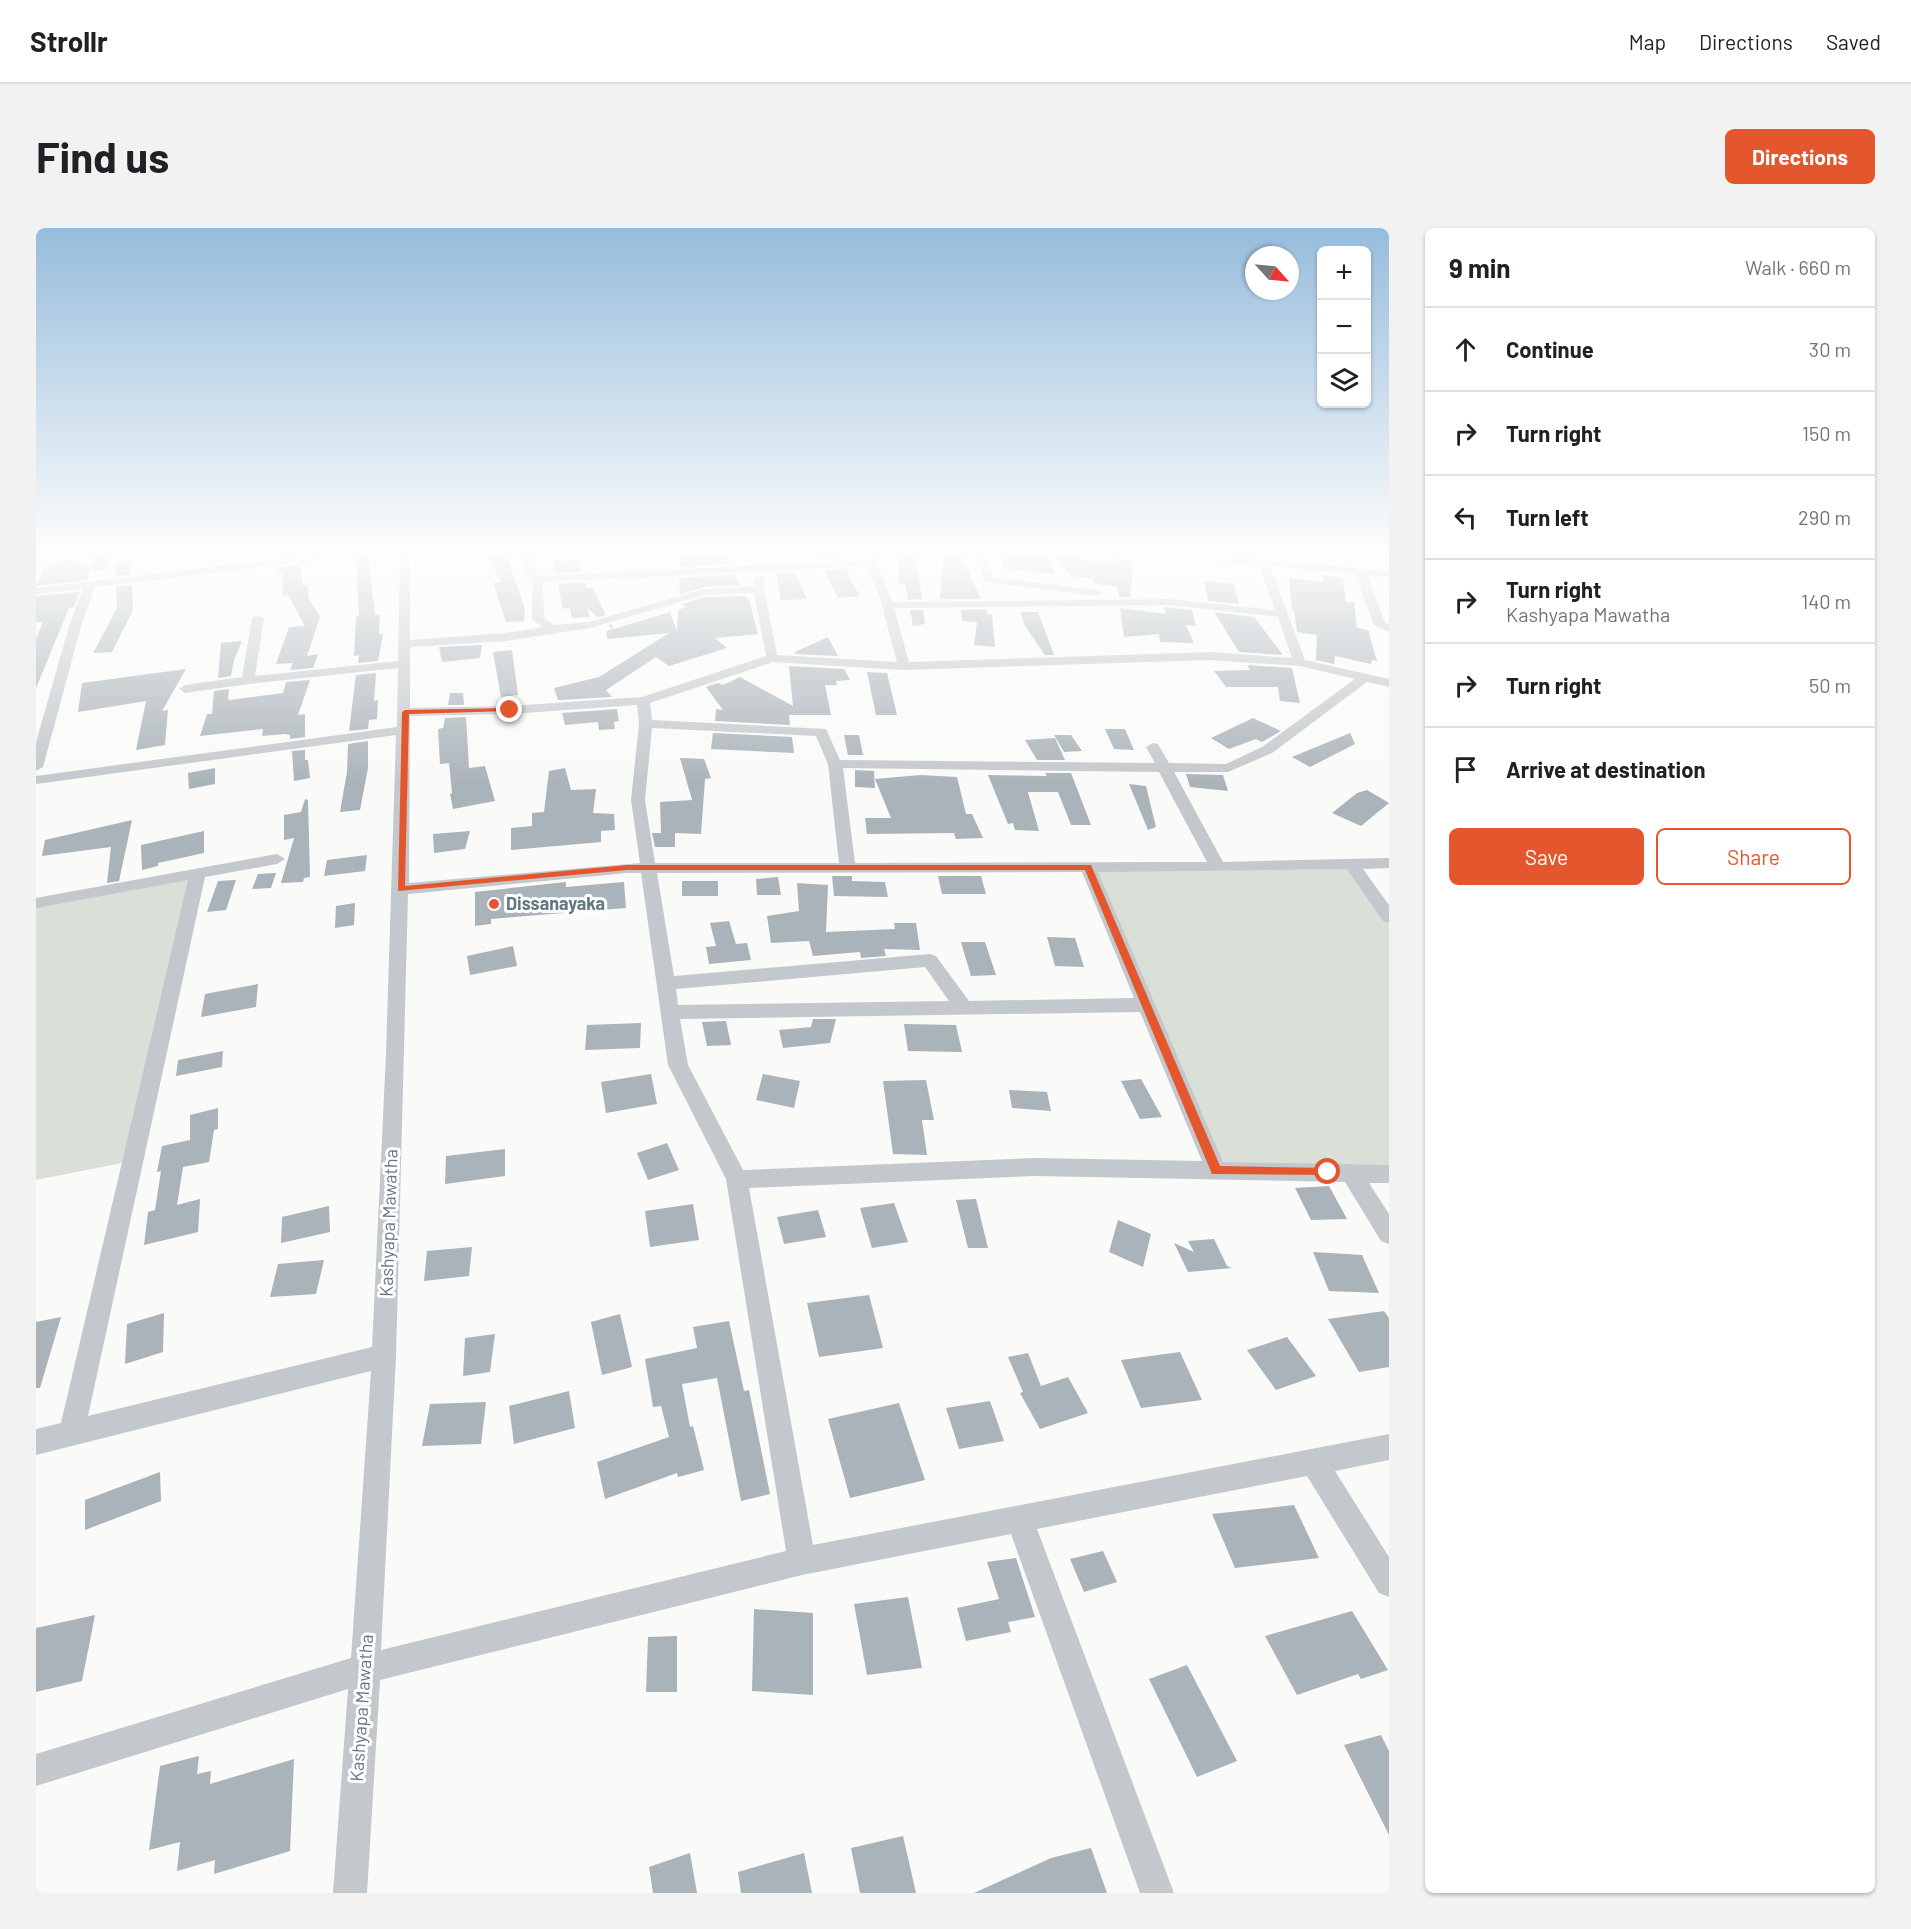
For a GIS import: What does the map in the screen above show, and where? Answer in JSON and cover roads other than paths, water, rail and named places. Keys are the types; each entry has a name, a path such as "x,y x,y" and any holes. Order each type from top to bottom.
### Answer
{"street":[{"path":"36,767 74,631"},
{"path":"249,681 256,631"},
{"name":"Kashyapa Mawatha","path":"350,1893 384,1356 405,721 405,631"},
{"path":"184,689 249,681 543,631"},
{"path":"767,631 772,658"},
{"path":"895,631 904,666"},
{"path":"1288,631 1300,662"},
{"path":"36,780 405,721 510,710 643,701 772,658 904,666 1210,656 1300,662 1389,683"},
{"path":"835,764 1228,768 1267,750 1365,677"},
{"path":"643,701 646,724 638,800 678,1065 737,1179 802,1561"},
{"path":"36,713 52,710"},
{"path":"646,724 821,732 835,764 848,867"},
{"path":"1153,747 1218,867"},
{"path":"36,903 278,859"},
{"path":"400,889 627,868 1218,867 1389,862"},
{"path":"1352,864 1389,917"},
{"path":"1088,867 1216,1170"},
{"path":"71,1434 198,873"},
{"path":"665,982 930,960 963,1007"},
{"path":"670,1012 1146,1005"},
{"path":"737,1179 1034,1167 1389,1174"},
{"path":"1351,1173 1389,1234"},
{"path":"36,1442 384,1356"},
{"path":"36,1770 364,1669 802,1561 1389,1448"},
{"path":"1314,1462 1389,1583"},
{"path":"1019,1519 1157,1893"}],"place":[{"name":"Dissanayaka","path":"494,904"}]}
